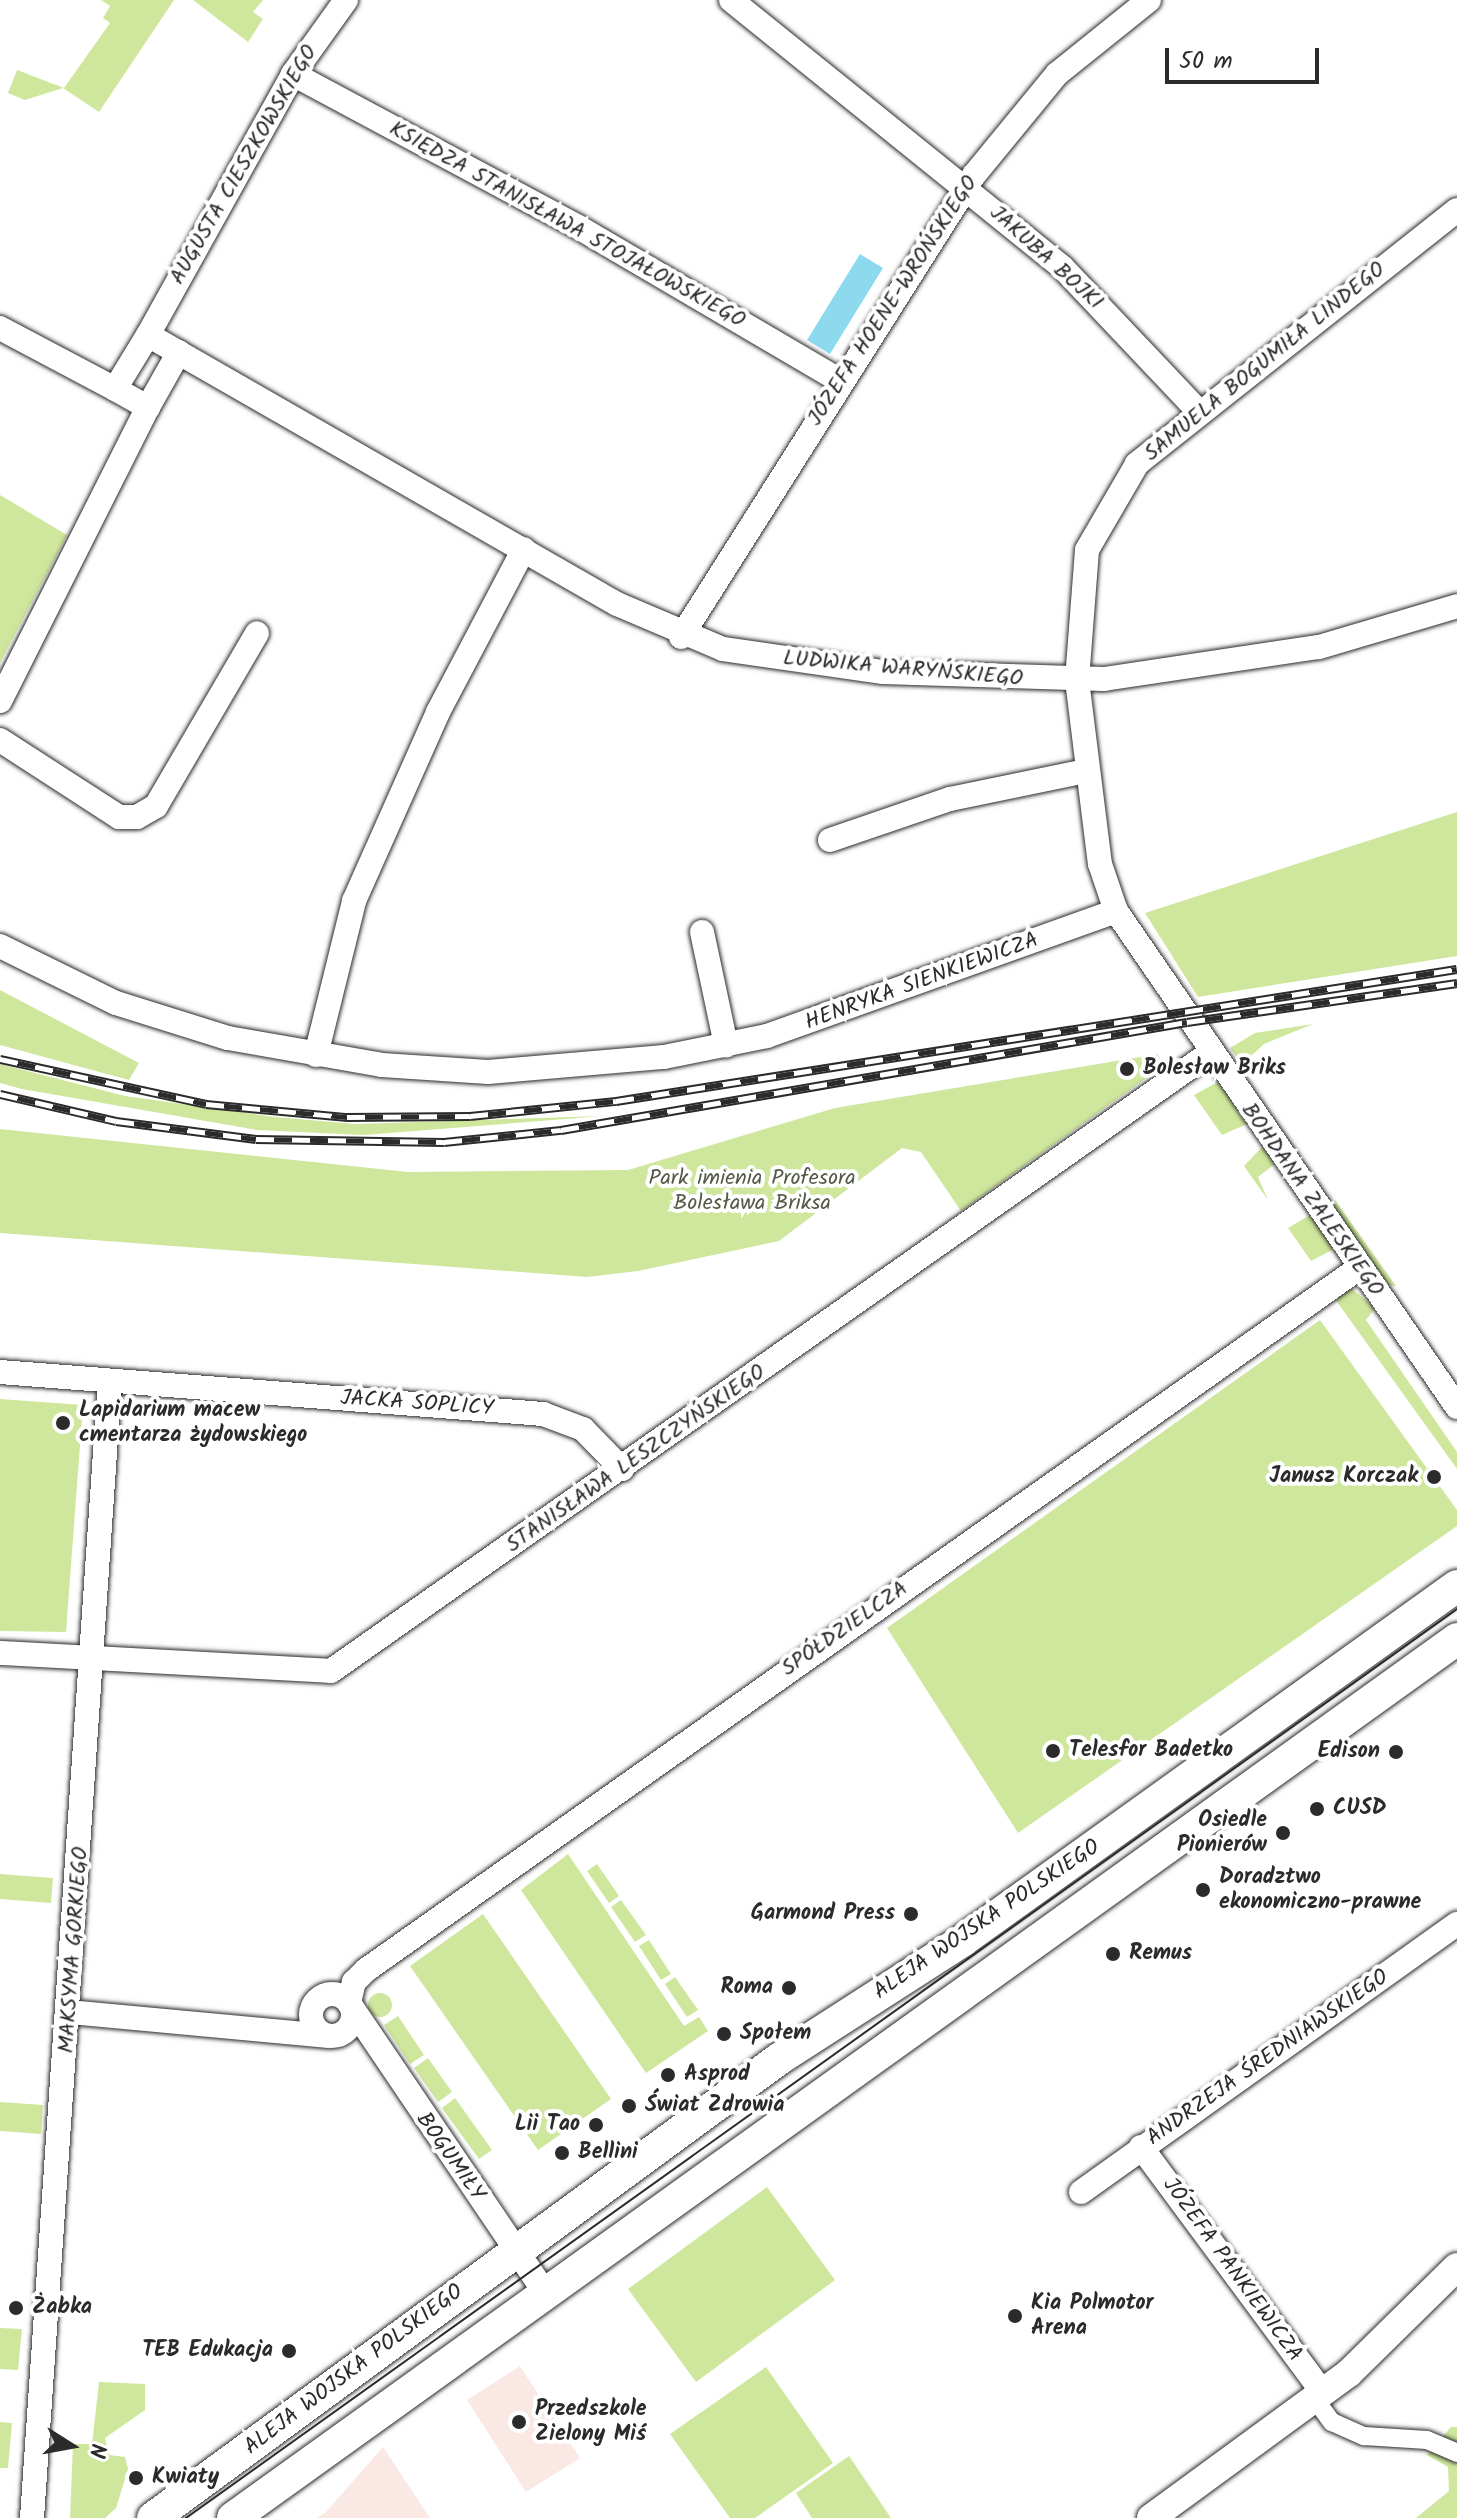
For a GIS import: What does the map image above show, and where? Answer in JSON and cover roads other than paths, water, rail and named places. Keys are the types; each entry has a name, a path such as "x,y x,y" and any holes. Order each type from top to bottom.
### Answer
{"main road":[{"name":"ALEJA WOJSKA POLSKIEGO","path":"153,2518 514,2250 1457,1586"},
{"name":"ALEJA WOJSKA POLSKIEGO","path":"233,2518 1457,1639"}],"street":[{"name":"AUGUSTA CIESZKOWSKIEGO","path":"148,335 293,74 346,0"},
{"name":"JAKUBA BOJKI","path":"731,0 966,186 1079,282 1198,411"},
{"name":"JÓZEFA HOENE-WROŃSKIEGO","path":"681,637 966,186 1057,74 1149,0"},
{"name":"KSIĘDZA STANISŁAWA STOJAŁOWSKIEGO","path":"293,74 578,227 840,381"},
{"name":"SAMUELA BOGUMIŁA LINDEGO","path":"1116,911 1100,864 1077,680 1082,576 1097,526 1137,464 1198,411 1457,210"},
{"path":"0,328 148,407"},
{"name":"LUDWIKA WARYŃSKIEGO","path":"148,335 681,637 840,667 1077,680 1319,647 1457,606"},
{"path":"115,389 148,335"},
{"path":"0,701 148,407 179,352"},
{"path":"316,1055 354,901 438,712 524,549"},
{"path":"0,740 119,817 137,817 156,806 257,633"},
{"path":"830,840 950,799 1087,771"},
{"name":"HENRYKA SIENKIEWICZA","path":"0,946 165,1021 316,1055 488,1072 726,1045 841,1014 1116,911"},
{"name":"BOHDANA ZALESKIEGO","path":"1116,911 1210,1053 1457,1407"},
{"path":"702,932 726,1045"},
{"name":"STANISŁAWA LESZCZYŃSKIEGO","path":"0,1653 331,1671 1210,1053"},
{"name":"SPÓŁDZIELCZA","path":"350,2005 354,1982 366,1970 1359,1268"},
{"name":"JACKA SOPLICY","path":"0,1372 543,1414 583,1429 622,1469"},
{"name":"MAKSYMA GORKIEGO","path":"32,2518 110,1381"},
{"name":"ANDRZEJA ŚREDNIAWSKIEGO","path":"1081,2192 1457,1924"},
{"path":"271,2026 291,2021 317,2000 333,1994 350,2005 352,2023 332,2036 311,2021 317,2000"},
{"name":"BOGUMIŁY","path":"350,2005 385,2064 514,2250"},
{"name":"BOGUMIŁY","path":"69,2012 271,2026 332,2036 360,2042 385,2064"},
{"name":"JÓZEFA PANKIEWICZA","path":"1141,2147 1319,2396"},
{"path":"514,2250 547,2295"},
{"path":"1151,2518 1319,2396 1457,2267"},
{"path":"1319,2396 1332,2422 1364,2436 1427,2440 1457,2453"}],"water":[{"path":"860,254 883,268 830,354 807,340"}],"tram line":[{"path":"186,2518 1457,1609"}],"railway":[{"path":"0,1059 206,1104 347,1117 470,1116 616,1101 1457,969"},
{"path":"0,1094 116,1121 256,1139 444,1142 561,1130 1187,1022 1457,983"}],"place":[{"name":"Bolesław Briks","path":"1127,1069"},
{"name":"Lapidarium macew cmentarza żydowskiego","path":"63,1423"},
{"name":"Janusz Korczak","path":"1434,1477"},
{"name":"Telesfor Badetko","path":"1053,1751"},
{"name":"Edison","path":"1396,1752"},
{"name":"CUSD","path":"1317,1809"},
{"name":"Osiedle Pionierów","path":"1283,1833"},
{"name":"Doradztwo ekonomiczno-prawne","path":"1203,1890"},
{"name":"Garmond Press","path":"911,1914"},
{"name":"Remus","path":"1113,1954"},
{"name":"Roma","path":"789,1988"},
{"name":"Społem","path":"724,2034"},
{"name":"Asprod","path":"668,2075"},
{"name":"Świat Zdrowia","path":"629,2106"},
{"name":"Lii Tao","path":"596,2125"},
{"name":"Bellini","path":"562,2153"},
{"name":"Żabka","path":"16,2308"},
{"name":"Kia Polmotor Arena","path":"1015,2316"},
{"name":"TEB Edukacja","path":"289,2351"},
{"name":"Przedszkole Zielony Miś","path":"519,2422"},
{"name":"Kwiaty","path":"136,2478"}],"park label":[{"name":"Park imienia Profesora Bolesława Briksa","path":"752,1190"}]}
